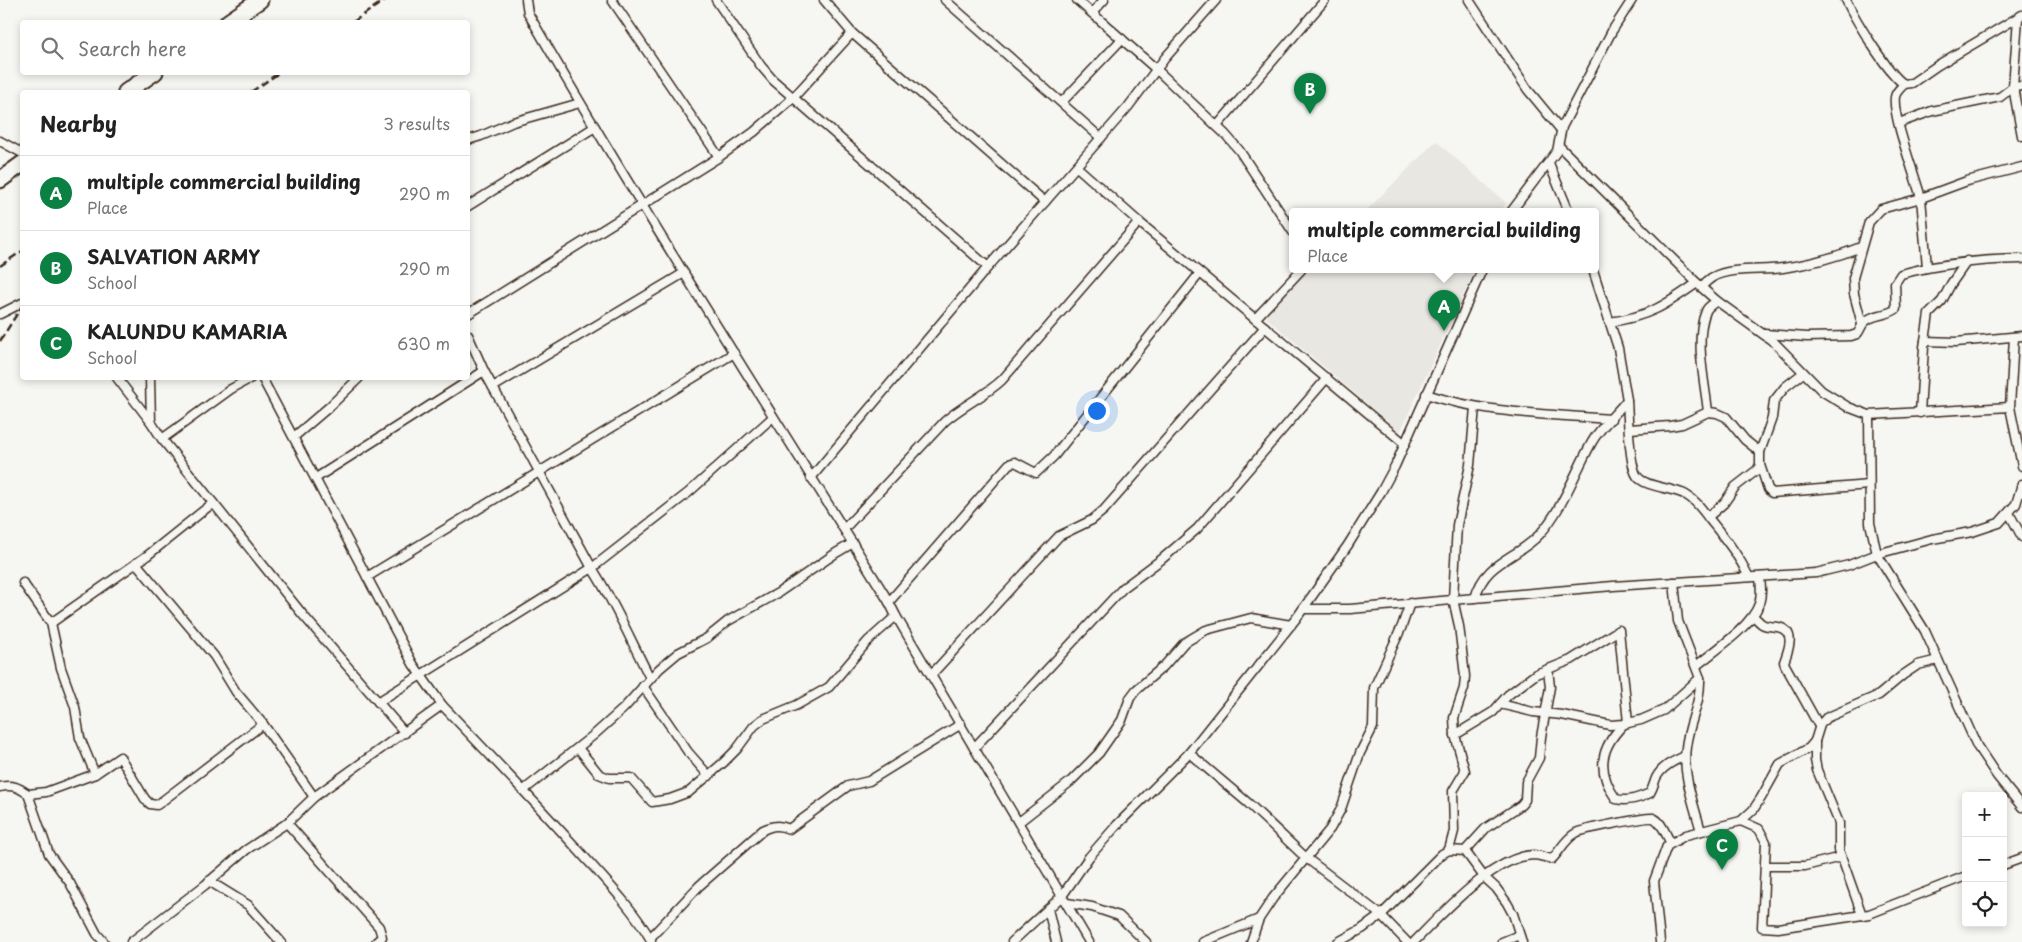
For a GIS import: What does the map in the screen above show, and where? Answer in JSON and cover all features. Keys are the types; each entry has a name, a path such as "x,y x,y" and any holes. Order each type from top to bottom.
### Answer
{"highway":[{"path":"231,20 256,1"},
{"path":"129,90 151,75"},
{"path":"0,180 20,165"}],"street":[{"path":"526,0 528,13 580,103 810,478 889,602 1089,942"},
{"path":"612,0 719,157"},
{"path":"716,0 761,66 793,98 988,267"},
{"path":"824,0 852,33 1045,202"},
{"path":"945,0 1101,138"},
{"path":"1077,0 1156,69 1217,126 1239,150 1289,226"},
{"path":"1092,13 1104,0"},
{"path":"810,478 988,267 1128,107 1156,69 1216,0"},
{"path":"1217,126 1325,0"},
{"path":"1469,0 1528,90 1561,130"},
{"path":"1514,208 1559,146 1561,130 1601,50 1632,0"},
{"path":"1846,0 1860,26 1892,71 1904,84"},
{"path":"1926,267 1921,198 1899,123 1895,97 1904,84 1912,83 1938,65 2020,16"},
{"path":"2020,16 2013,87 2022,136"},
{"path":"470,313 719,157 754,132 793,98 852,33"},
{"path":"1062,102 1122,39"},
{"path":"1899,123 1932,111 2000,98 2013,87 2022,86"},
{"path":"470,139 523,119 580,103"},
{"path":"470,205 595,127"},
{"path":"0,142 20,152"},
{"path":"1559,146 1717,301 1764,334 1822,391 1848,407 1869,415 1920,414 2010,408"},
{"path":"1549,162 1568,208"},
{"path":"1077,167 1139,222 1405,444"},
{"path":"1862,324 1854,294 1854,278 1869,222 1876,213 1887,207 1921,198 1959,184 2022,167"},
{"path":"844,529 945,421 964,405 987,393 1002,380 1139,222"},
{"path":"1609,322 1639,317 1653,312 1699,284 1727,272 1803,265 1842,255 1862,247"},
{"path":"1764,334 1807,337 1851,336 1857,334 1862,324 1868,319 1896,309 1895,283 1901,274 1926,267 1967,261 2022,259"},
{"path":"1920,414 1925,341 1929,314 1942,301 1967,261"},
{"path":"493,387 684,273"},
{"path":"889,602 1009,464 1015,462 1036,473 1054,456 1200,273"},
{"path":"1255,319 1298,273"},
{"path":"1012,942 1062,896 1094,850 1189,753 1291,625 1348,545 1381,492 1405,444 1481,273"},
{"path":"1594,273 1618,348 1627,400 1635,473 1648,484 1671,489 1687,496 1699,506 1738,555 1749,577"},
{"path":"1708,412 1701,334 1706,311 1708,307 1717,301"},
{"path":"0,314 20,303"},
{"path":"932,674 1059,536 1092,520 1104,510 1265,326"},
{"path":"1925,341 1956,342 2018,336 2010,408 2022,466"},
{"path":"470,340 484,371 541,471 592,568 610,596 650,678"},
{"path":"367,576 734,352"},
{"path":"470,380 484,371"},
{"path":"1803,373 1785,387 1774,401 1772,418 1760,452 1760,464 1768,489 1772,493 1870,485"},
{"path":"974,748 1122,588 1162,560 1197,529 1327,378"},
{"path":"119,380 213,504 303,615 405,733"},
{"path":"150,380 151,422"},
{"path":"162,439 248,380"},
{"path":"263,380 295,436 421,676 442,706 524,790 636,916 651,940 700,886 763,830 770,826 780,826 789,829 848,786 869,780 960,724"},
{"path":"295,436 357,380"},
{"path":"316,478 470,380"},
{"path":"1426,394 1475,407 1510,412 1611,419"},
{"path":"1475,598 1478,586 1485,575 1493,567 1527,545 1548,524 1594,439 1627,400"},
{"path":"1449,850 1454,831 1453,791 1465,771 1455,735 1454,718 1464,688 1465,676 1459,626 1453,599 1457,525 1470,465 1475,407"},
{"path":"1630,429 1682,424 1708,412 1717,413 1726,417 1745,440 1760,452"},
{"path":"1869,415 1870,523 1877,554 1925,631 1977,746 1986,761 2021,803"},
{"path":"378,702 592,568 688,493 773,417"},
{"path":"1708,517 1724,503 1735,487 1757,470 1760,464"},
{"path":"1303,609 1350,610 1453,599 1816,573 1877,554 1932,539 1972,532 1999,523 2016,504 2022,484"},
{"path":"50,623 136,563 213,504"},
{"path":"2009,513 2022,537"},
{"path":"524,790 578,748 624,708 650,678 678,654 707,638 728,621 778,593 853,543"},
{"path":"136,563 214,656 236,692 263,724 314,797"},
{"path":"1696,666 1753,616 1759,604 1761,591 1760,577"},
{"path":"1674,582 1678,621 1700,678 1700,695 1689,730 1686,771 1701,831"},
{"path":"23,583 50,623 61,668 75,707 80,738 95,774"},
{"path":"1251,942 1260,919 1272,898 1330,829 1342,809 1360,753 1373,727 1374,688 1402,626 1410,603"},
{"path":"578,748 599,774 609,778 631,778 652,802 660,802 678,797 689,792 709,776 737,749 754,726 763,719 797,706 829,687 868,641 896,616"},
{"path":"1753,616 1763,625 1780,627 1790,637 1784,665 1819,726"},
{"path":"1019,822 1070,782 1100,753 1122,720 1130,698 1136,690 1164,666 1184,643 1206,630 1251,618 1291,625"},
{"path":"1455,735 1493,712 1508,695 1536,674 1572,660 1619,630 1626,724"},
{"path":"1862,915 1841,857 1838,840 1839,823 1815,760 1815,741 1819,726 1826,718 1878,695 1918,665 1938,660"},
{"path":"1465,851 1486,828 1521,805 1525,800 1526,782 1539,758 1550,687 1548,669"},
{"path":"1500,704 1610,725 1626,724 1664,710 1700,678"},
{"path":"643,686 688,752 709,776"},
{"path":"130,942 246,850 287,823 314,797 442,706"},
{"path":"28,794 46,792 95,774 120,757 145,799 150,804 158,805 263,724"},
{"path":"1626,724 1612,736 1603,761 1602,771 1616,799 1623,801 1650,793 1662,770 1670,763 1686,756"},
{"path":"1660,942 1654,881 1667,846 1686,835 1741,821 1753,810 1780,764 1810,748 1815,741"},
{"path":"1189,753 1248,803 1305,857 1381,915 1407,942"},
{"path":"0,787 10,785 18,787 28,794 49,854 70,883 97,934 104,942"},
{"path":"1414,942 1484,877 1522,857 1535,855 1552,859 1568,838 1577,832 1654,818 1660,823 1671,843"},
{"path":"1741,821 1759,829 1765,837 1766,866 1762,927 1778,928 1862,915 1888,907 1962,878"},
{"path":"287,823 379,927 382,937 376,942"},
{"path":"1338,942 1362,929 1381,915 1435,860 1449,850 1465,851"},
{"path":"1465,851 1484,877 1507,902 1513,914 1520,939 1502,942"},
{"path":"1766,866 1805,866 1841,857"},
{"path":"2007,864 2022,858"},
{"path":"209,881 248,905 282,942"},
{"path":"1067,903 1092,907 1119,916 1146,942"},
{"path":"1048,909 1056,942"},
{"path":"1203,942 1260,919"}],"shaded area":[{"path":"1436,141 1506,203 1504,208 1369,208"},
{"path":"1305,273 1474,273 1400,432 1263,315"}],"railway":[{"path":"356,20 385,0"},
{"path":"254,90 276,75"},
{"path":"0,266 20,252"},
{"path":"0,341 20,309"}],"place":[{"name":"SALVATION ARMY","path":"1310,114"},
{"name":"multiple commercial building","path":"1444,331"},
{"name":"KALUNDU KAMARIA","path":"1722,870"}]}
